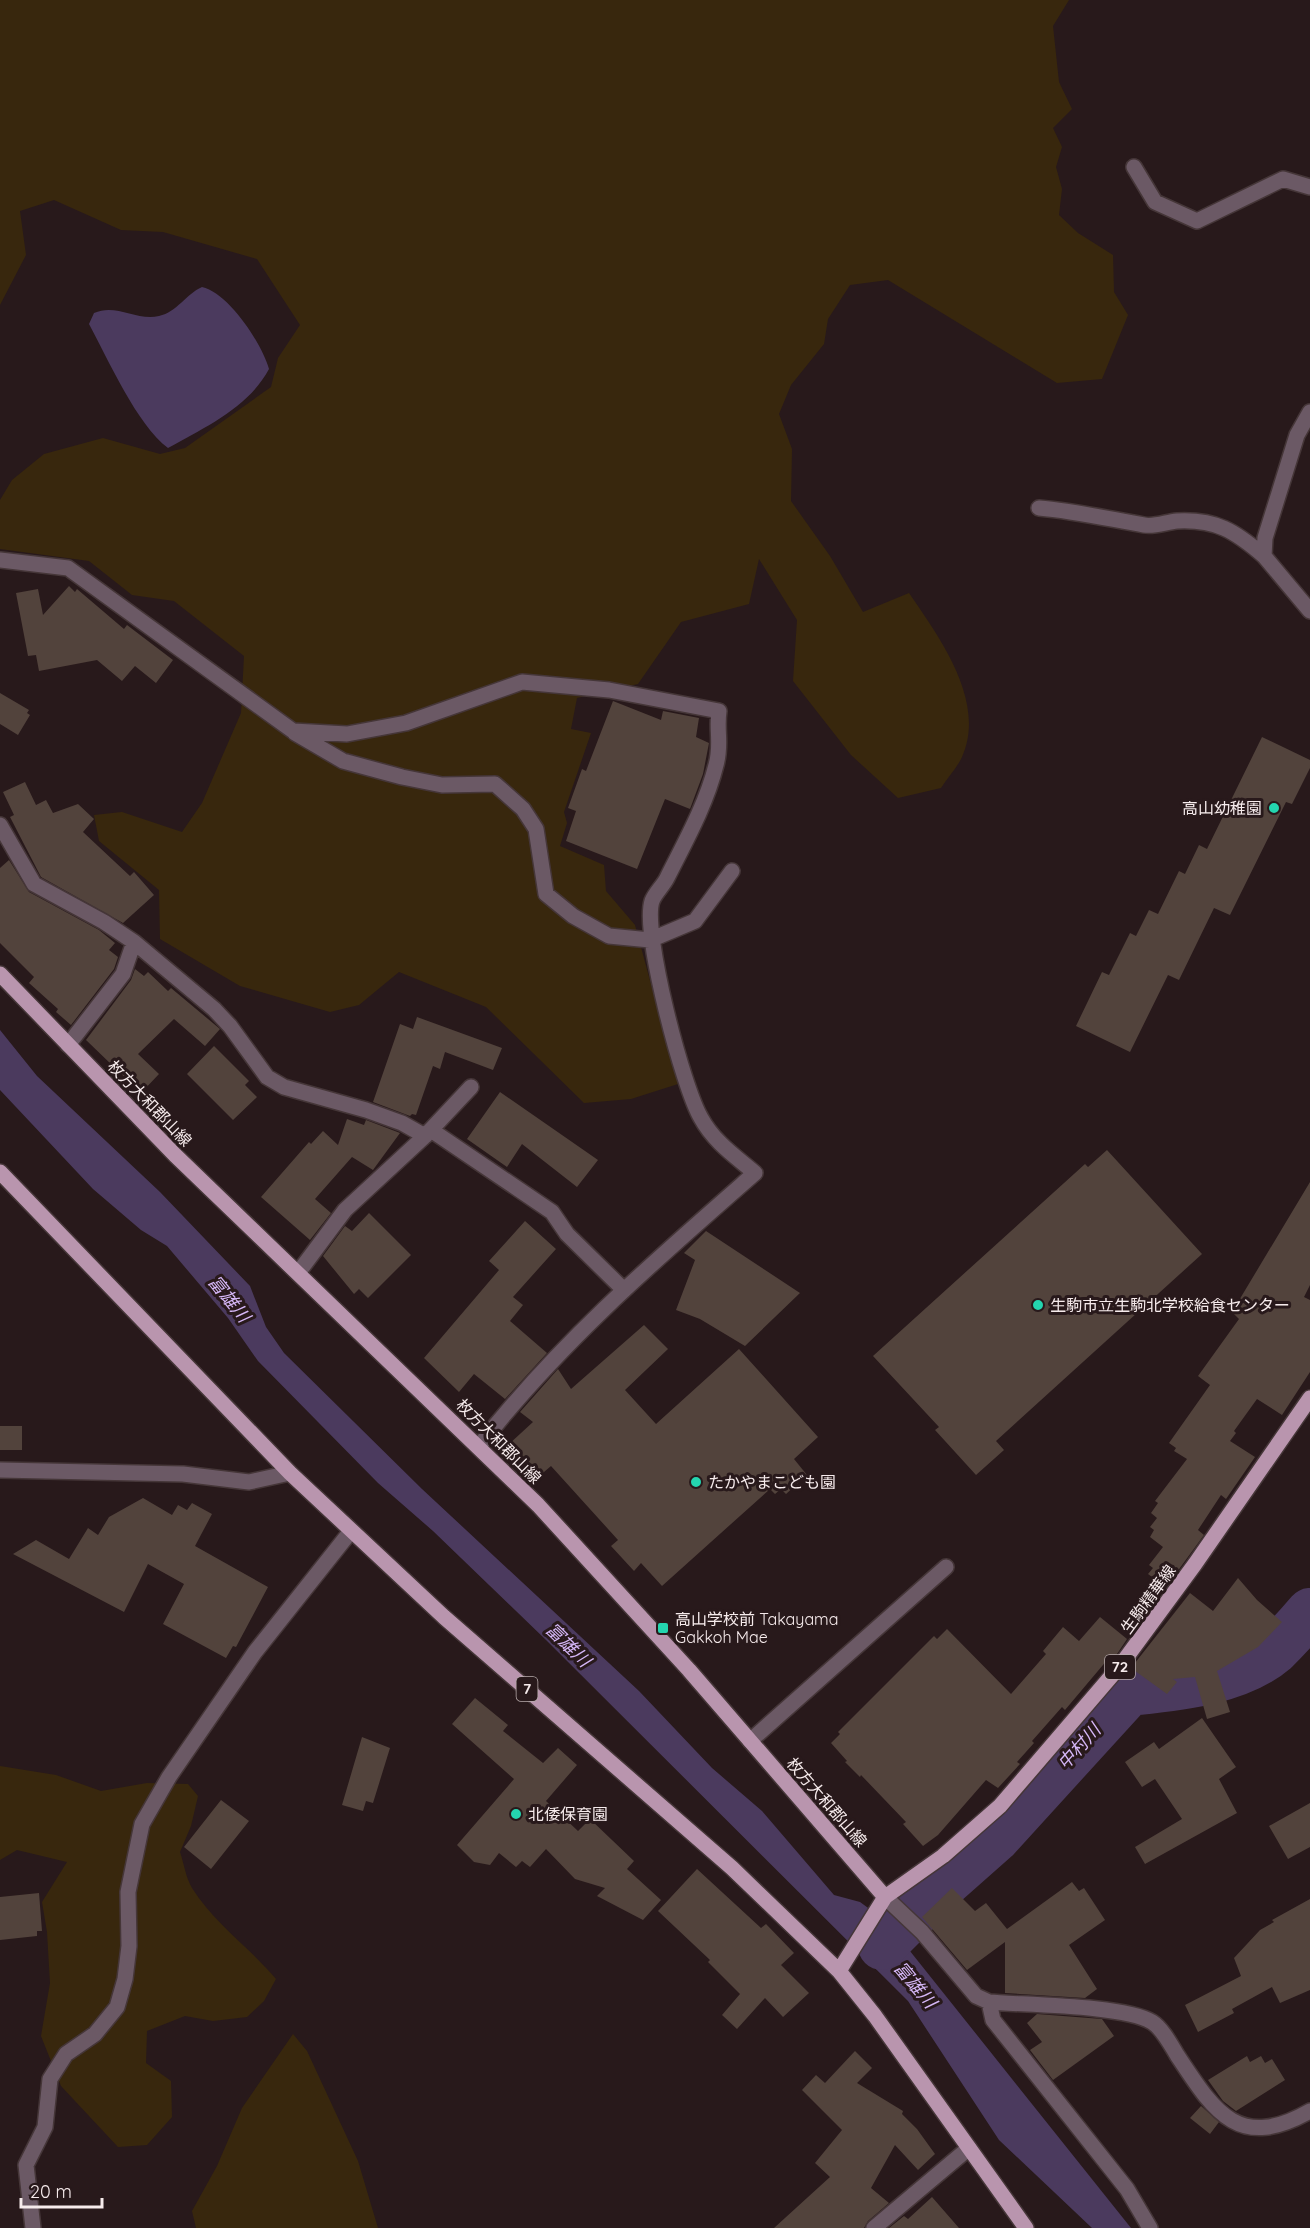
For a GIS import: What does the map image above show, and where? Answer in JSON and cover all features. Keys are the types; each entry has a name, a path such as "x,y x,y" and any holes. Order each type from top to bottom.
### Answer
{"main road":[{"name":"枚方大和郡山線","path":"0,974 175,1155 479,1446 562,1531 750,1741 881,1902"},
{"name":"7","path":"0,1172 290,1473 444,1617 732,1868 839,1971 875,2016 1026,2228"},
{"name":"生駒精華線","path":"881,1902 943,1856 1000,1806 1062,1737 1157,1618 1310,1398"},
{"path":"839,1971 881,1902"}],"street":[{"path":"1134,167 1155,202 1197,221 1283,179 1310,187"},
{"path":"1264,556 1265,538 1297,435 1310,412"},
{"path":"1039,508 1080,512 1148,526 1177,521 1212,522 1240,535 1264,556 1310,611"},
{"path":"0,560 68,568 293,731 343,761 442,785 495,784 523,809 536,828 546,894 573,916 609,936 650,940 695,921 732,871"},
{"path":"293,731 347,734 406,723 522,682 609,690 719,711 717,726 721,740 716,766 696,820 665,883 652,902 650,940 678,1054 700,1117 715,1140 756,1173 622,1289 506,1412 479,1446"},
{"path":"0,825 34,884 104,922 134,942 214,1009 230,1026 267,1077 284,1087 428,1133 552,1212 567,1234 622,1289"},
{"path":"68,1045 123,974 134,942"},
{"path":"298,1273 345,1210 428,1133 471,1087"},
{"path":"0,1470 183,1474 249,1482 290,1473"},
{"path":"33,2228 26,2165 45,2127 50,2079 66,2054 95,2034 117,2007 125,1979 129,1946 128,1892 142,1824 169,1777 255,1652 351,1530"},
{"path":"750,1741 946,1567"},
{"path":"881,1902 922,1932 976,1996 989,2002 1117,2011 1153,2022 1195,2082 1228,2120 1244,2127 1271,2126 1294,2120 1310,2111"},
{"path":"989,2002 993,2020 1127,2189 1150,2228"},
{"path":"874,2228 969,2148"}],"shaded area":[{"path":"0,0 1069,0 1053,26 1059,82 1072,109 1053,128 1062,147 1056,167 1062,189 1059,215 1078,233 1113,255 1114,292 1128,315 1102,379 1057,383 888,280 850,285 828,319 824,344 791,385 779,414 792,449 791,501 830,556 863,612 909,593 946,649 964,692 968,714 968,736 962,757 955,769 941,788 898,798 851,755 793,681 797,620 759,559 749,604 681,622 638,684 577,698 571,729 591,733 564,812 567,823 560,846 604,865 606,891 635,925 678,1084 631,1099 584,1103 486,1007 399,972 359,1005 330,1012 240,986 160,939 159,890 99,841 94,815 122,812 182,832 202,803 241,713 244,656 174,601 132,595 89,561 0,549 0,500 12,480 44,454 103,438 160,454 185,448 271,387 278,358 300,325 257,259 163,232 121,230 54,200 20,211 26,255 0,305"},
{"path":"0,1766 56,1775 101,1791 147,1783 188,1784 198,1796 191,1826 180,1852 190,1884 211,1913 276,1979 264,2001 247,2017 213,2021 185,2016 147,2031 146,2063 171,2081 172,2117 147,2145 118,2147 61,2086 41,2036 50,1983 47,1932 42,1902 67,1862 17,1850 0,1860"},
{"path":"293,2034 307,2051 358,2161 378,2228 196,2228 192,2211 217,2166 242,2108"}],"water":[{"path":"202,287 223,299 243,321 259,346 269,369 250,395 238,406 168,448 156,438 134,408 89,324 94,313 102,310 151,317 159,316 171,311"},
{"name":"富雄川","path":"0,1030 37,1076 160,1192 250,1286 266,1327 284,1353 422,1489 639,1691 712,1768 762,1811 834,1895 860,1902 886,1921 1131,2228 1092,2228 999,2140 908,2001 545,1639 433,1531 378,1483 258,1361 228,1318 167,1246 141,1230 93,1189 0,1090"}],"building":[{"path":"69,586 75,592 77,589 124,629 127,625 173,660 156,683 135,666 122,681 97,660 39,671 36,655 28,656 16,593 38,589 43,615"},
{"path":"0,693 29,710 27,713 30,715 18,735 0,724"},
{"path":"613,701 661,720 663,711 699,718 696,737 709,743 703,774 690,809 665,799 637,869 566,841 576,811 568,808 582,769 586,771"},
{"path":"1262,737 1310,760 1310,768 1292,804 1286,802 1230,915 1214,908 1179,980 1168,975 1130,1052 1076,1026 1102,972 1109,975 1130,933 1136,936 1149,910 1158,914 1179,871 1185,874 1199,845 1207,849"},
{"path":"25,782 36,805 46,800 53,813 78,804 94,819 83,832 130,876 134,872 154,895 123,923 41,877 10,817 14,815 3,792"},
{"path":"9,860 29,892 99,930 115,943 109,950 118,957 114,969 71,1025 56,1012 58,1009 29,983 34,977 0,943 0,868"},
{"path":"135,969 144,976 148,972 168,991 171,988 220,1029 205,1046 174,1019 138,1054 159,1074 141,1093 86,1040 131,980"},
{"path":"417,1017 502,1048 493,1070 445,1052 440,1069 433,1066 416,1115 410,1116 373,1102 400,1024 413,1029"},
{"path":"214,1046 249,1081 245,1085 257,1097 233,1120 187,1074"},
{"path":"500,1092 598,1160 577,1187 522,1144 507,1167 467,1139"},
{"path":"347,1119 364,1125 366,1120 400,1133 373,1170 352,1157 315,1199 331,1213 310,1240 261,1197 309,1142 311,1144 323,1131 338,1145"},
{"name":"生駒市立生駒北学校給食センター","path":"1107,1150 1202,1254 996,1441 1004,1450 976,1475 935,1430 939,1427 873,1356 1085,1164 1088,1167"},
{"path":"1310,1182 1310,1285 1304,1297 1310,1300 1310,1372 1282,1415 1257,1399 1234,1431 1236,1433 1230,1441 1255,1457 1226,1499 1221,1495 1198,1530 1204,1535 1166,1587 1148,1574 1153,1568 1149,1565 1163,1547 1150,1537 1154,1530 1150,1527 1157,1518 1151,1513 1158,1503 1155,1501 1187,1459 1174,1451 1176,1448 1169,1443 1210,1385 1198,1376 1239,1319 1232,1312"},
{"path":"369,1213 411,1255 368,1298 359,1289 354,1294 323,1256 345,1226 352,1231"},
{"path":"525,1221 556,1249 513,1297 523,1305 510,1321 547,1353 505,1399 474,1374 459,1392 424,1358 499,1270 489,1261"},
{"path":"706,1231 800,1293 745,1346 700,1319 676,1310 695,1260 684,1253"},
{"name":"たかやまこども園","path":"644,1325 668,1349 625,1390 656,1424 739,1349 818,1437 794,1459 807,1475 786,1494 781,1489 775,1494 770,1489 662,1586 641,1563 634,1571 611,1546 618,1540 551,1466 537,1478 508,1445 533,1422 520,1412 558,1369 571,1389"},
{"path":"0,1426 22,1426 22,1450 0,1450"},
{"path":"143,1498 172,1515 178,1505 187,1510 192,1503 212,1514 195,1546 268,1587 236,1647 233,1646 226,1658 163,1624 184,1584 148,1564 124,1612 13,1554 36,1540 69,1559 88,1528 98,1535 109,1517"},
{"path":"1238,1578 1257,1600 1282,1622 1258,1647 1217,1671 1230,1712 1207,1719 1195,1677 1173,1679 1177,1682 1167,1694 1131,1668 1190,1593 1213,1611"},
{"path":"1100,1617 1127,1639 1115,1657 1108,1659 1065,1710 1062,1707 1032,1741 1034,1743 1017,1762 1020,1764 998,1788 986,1780 938,1835 923,1846 903,1824 906,1822 861,1775 860,1777 845,1762 847,1761 831,1743 840,1734 838,1732 934,1636 937,1639 947,1629 1011,1694 1046,1654 1043,1651 1063,1627 1079,1641"},
{"path":"475,1698 508,1725 503,1731 543,1763 558,1748 577,1765 546,1801 578,1831 590,1819 634,1861 627,1869 661,1900 643,1920 597,1896 605,1888 575,1879 546,1849 530,1867 522,1861 516,1867 499,1853 490,1865 474,1862 457,1845 514,1779 452,1724"},
{"path":"1202,1718 1236,1767 1219,1779 1237,1813 1145,1864 1135,1847 1182,1819 1155,1779 1142,1787 1125,1762 1154,1742 1159,1749"},
{"path":"362,1737 390,1748 373,1803 366,1801 363,1811 342,1805"},
{"path":"221,1800 249,1821 211,1869 184,1847"},
{"path":"1310,1803 1310,1847 1288,1859 1269,1826"},
{"path":"697,1869 761,1928 766,1924 794,1953 781,1965 809,1993 783,2017 765,1998 737,2029 722,2015 740,1994 708,1962 710,1960 658,1911"},
{"path":"1072,1882 1079,1891 1084,1888 1105,1920 1069,1945 1097,1989 1085,1998 1005,1993 1005,1942 967,1970 922,1917 952,1888 975,1911 986,1903 1007,1929"},
{"path":"39,1893 42,1931 37,1931 37,1936 0,1940 0,1897"},
{"path":"1310,1899 1310,1990 1280,2003 1272,1987 1232,2009 1234,2013 1198,2032 1185,2005 1241,1976 1234,1958 1260,1930 1274,1922 1272,1920"},
{"path":"1037,2014 1102,2019 1114,2036 1053,2080 1030,2050 1042,2042 1027,2023"},
{"path":"855,2051 872,2068 857,2083 903,2111 902,2114 917,2129 935,2154 918,2170 895,2145 871,2188 889,2203 868,2221 864,2228 774,2228 830,2177 815,2163 842,2130 802,2090 816,2075 825,2083"},
{"path":"1247,2056 1250,2062 1261,2056 1265,2063 1272,2059 1285,2080 1236,2111 1223,2101 1208,2080"},
{"path":"1201,2106 1219,2122 1210,2134 1190,2118"},
{"path":"932,2197 959,2228 889,2228 904,2216 908,2219"}],"waterway":[{"name":"中村川","path":"882,1946 944,1884 996,1838 1129,1692 1186,1685 1225,1676 1243,1669 1260,1661 1275,1650 1310,1612"}],"place":[{"name":"高山幼稚園","path":"1274,808"},
{"name":"生駒市立生駒北学校給食センター","path":"1038,1305"},
{"name":"たかやまこども園","path":"696,1482"},
{"name":"高山学校前 Takayama Gakkoh Mae","path":"663,1628"},
{"name":"北倭保育園","path":"516,1814"}]}
